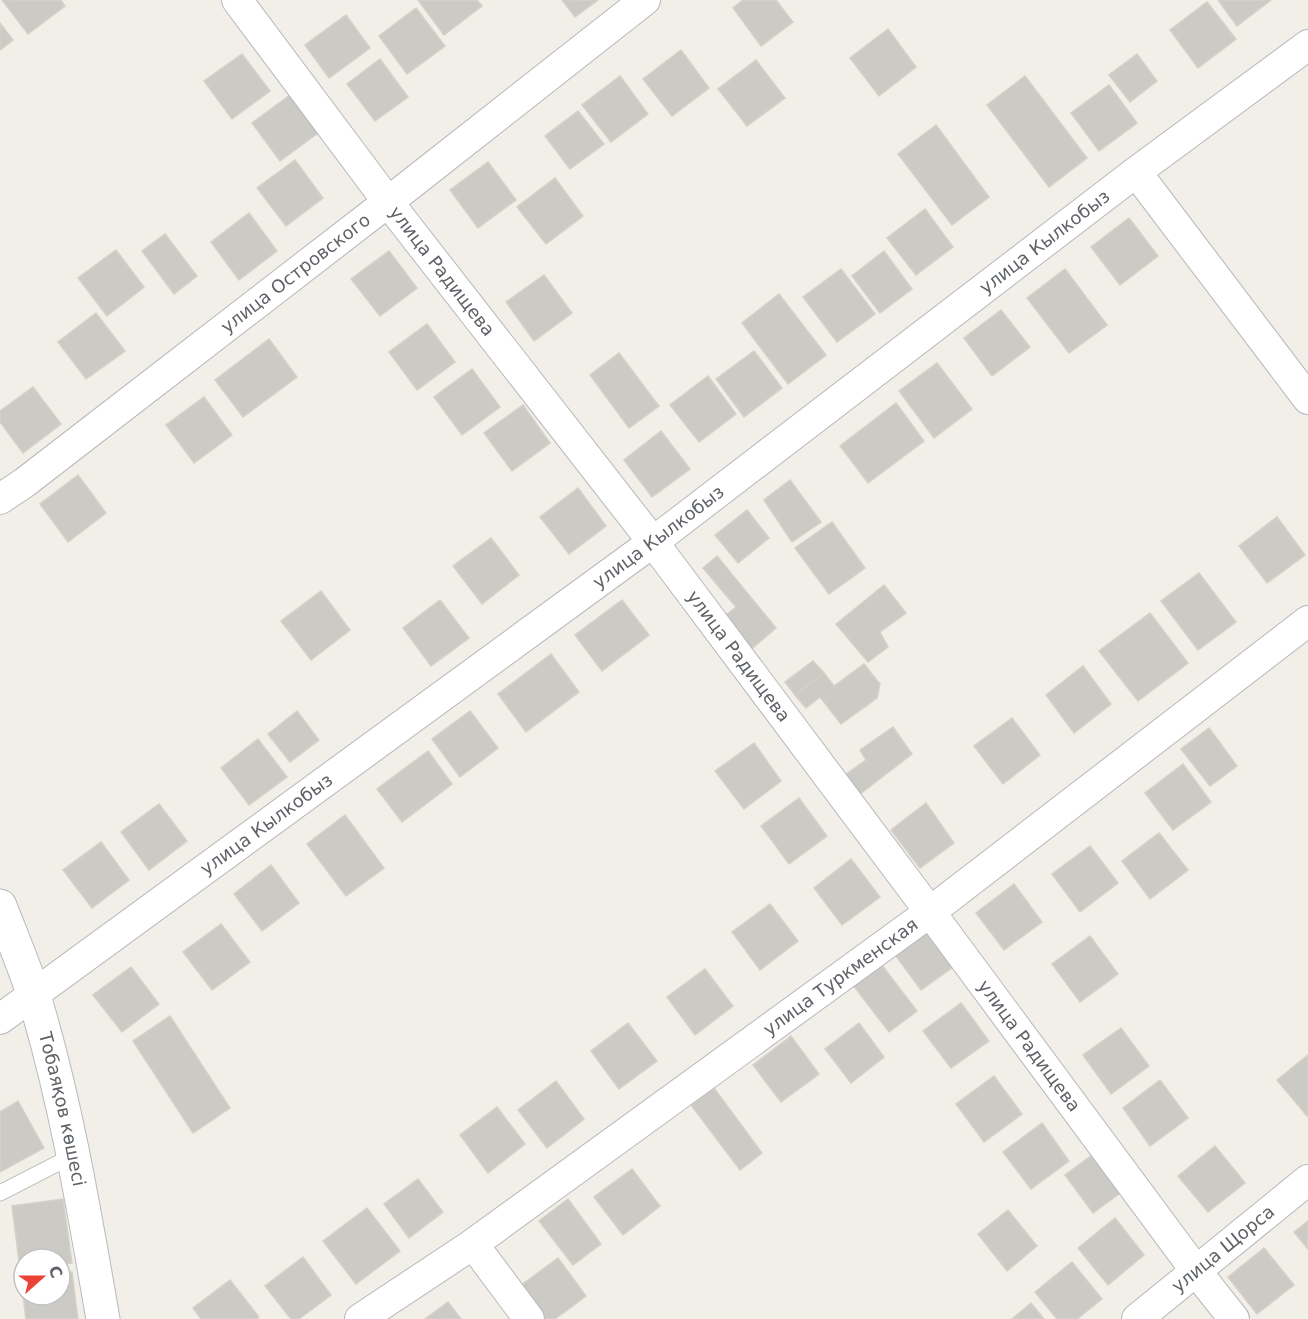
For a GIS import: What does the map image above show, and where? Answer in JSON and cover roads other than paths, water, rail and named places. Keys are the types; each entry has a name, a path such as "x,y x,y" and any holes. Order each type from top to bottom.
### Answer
{"street":[{"name":"улица Радищева","path":"237,0 388,202 653,542 1234,1319"},
{"name":"улица Островского","path":"0,499 24,483 388,202 645,0"},
{"name":"улица Кылкобыз","path":"0,1019 653,542 1136,172 1308,45"},
{"path":"1136,172 1308,399"},
{"name":"улица Туркменская","path":"360,1319 473,1244 930,912 1308,621"},
{"name":"Тобаяқов көшесі","path":"0,906 33,994 57,1082 74,1155 103,1319"},
{"name":"улица Щорса","path":"1137,1319 1308,1180"},
{"path":"473,1244 529,1319"}],"lane":[{"path":"0,1192 74,1155"}]}
